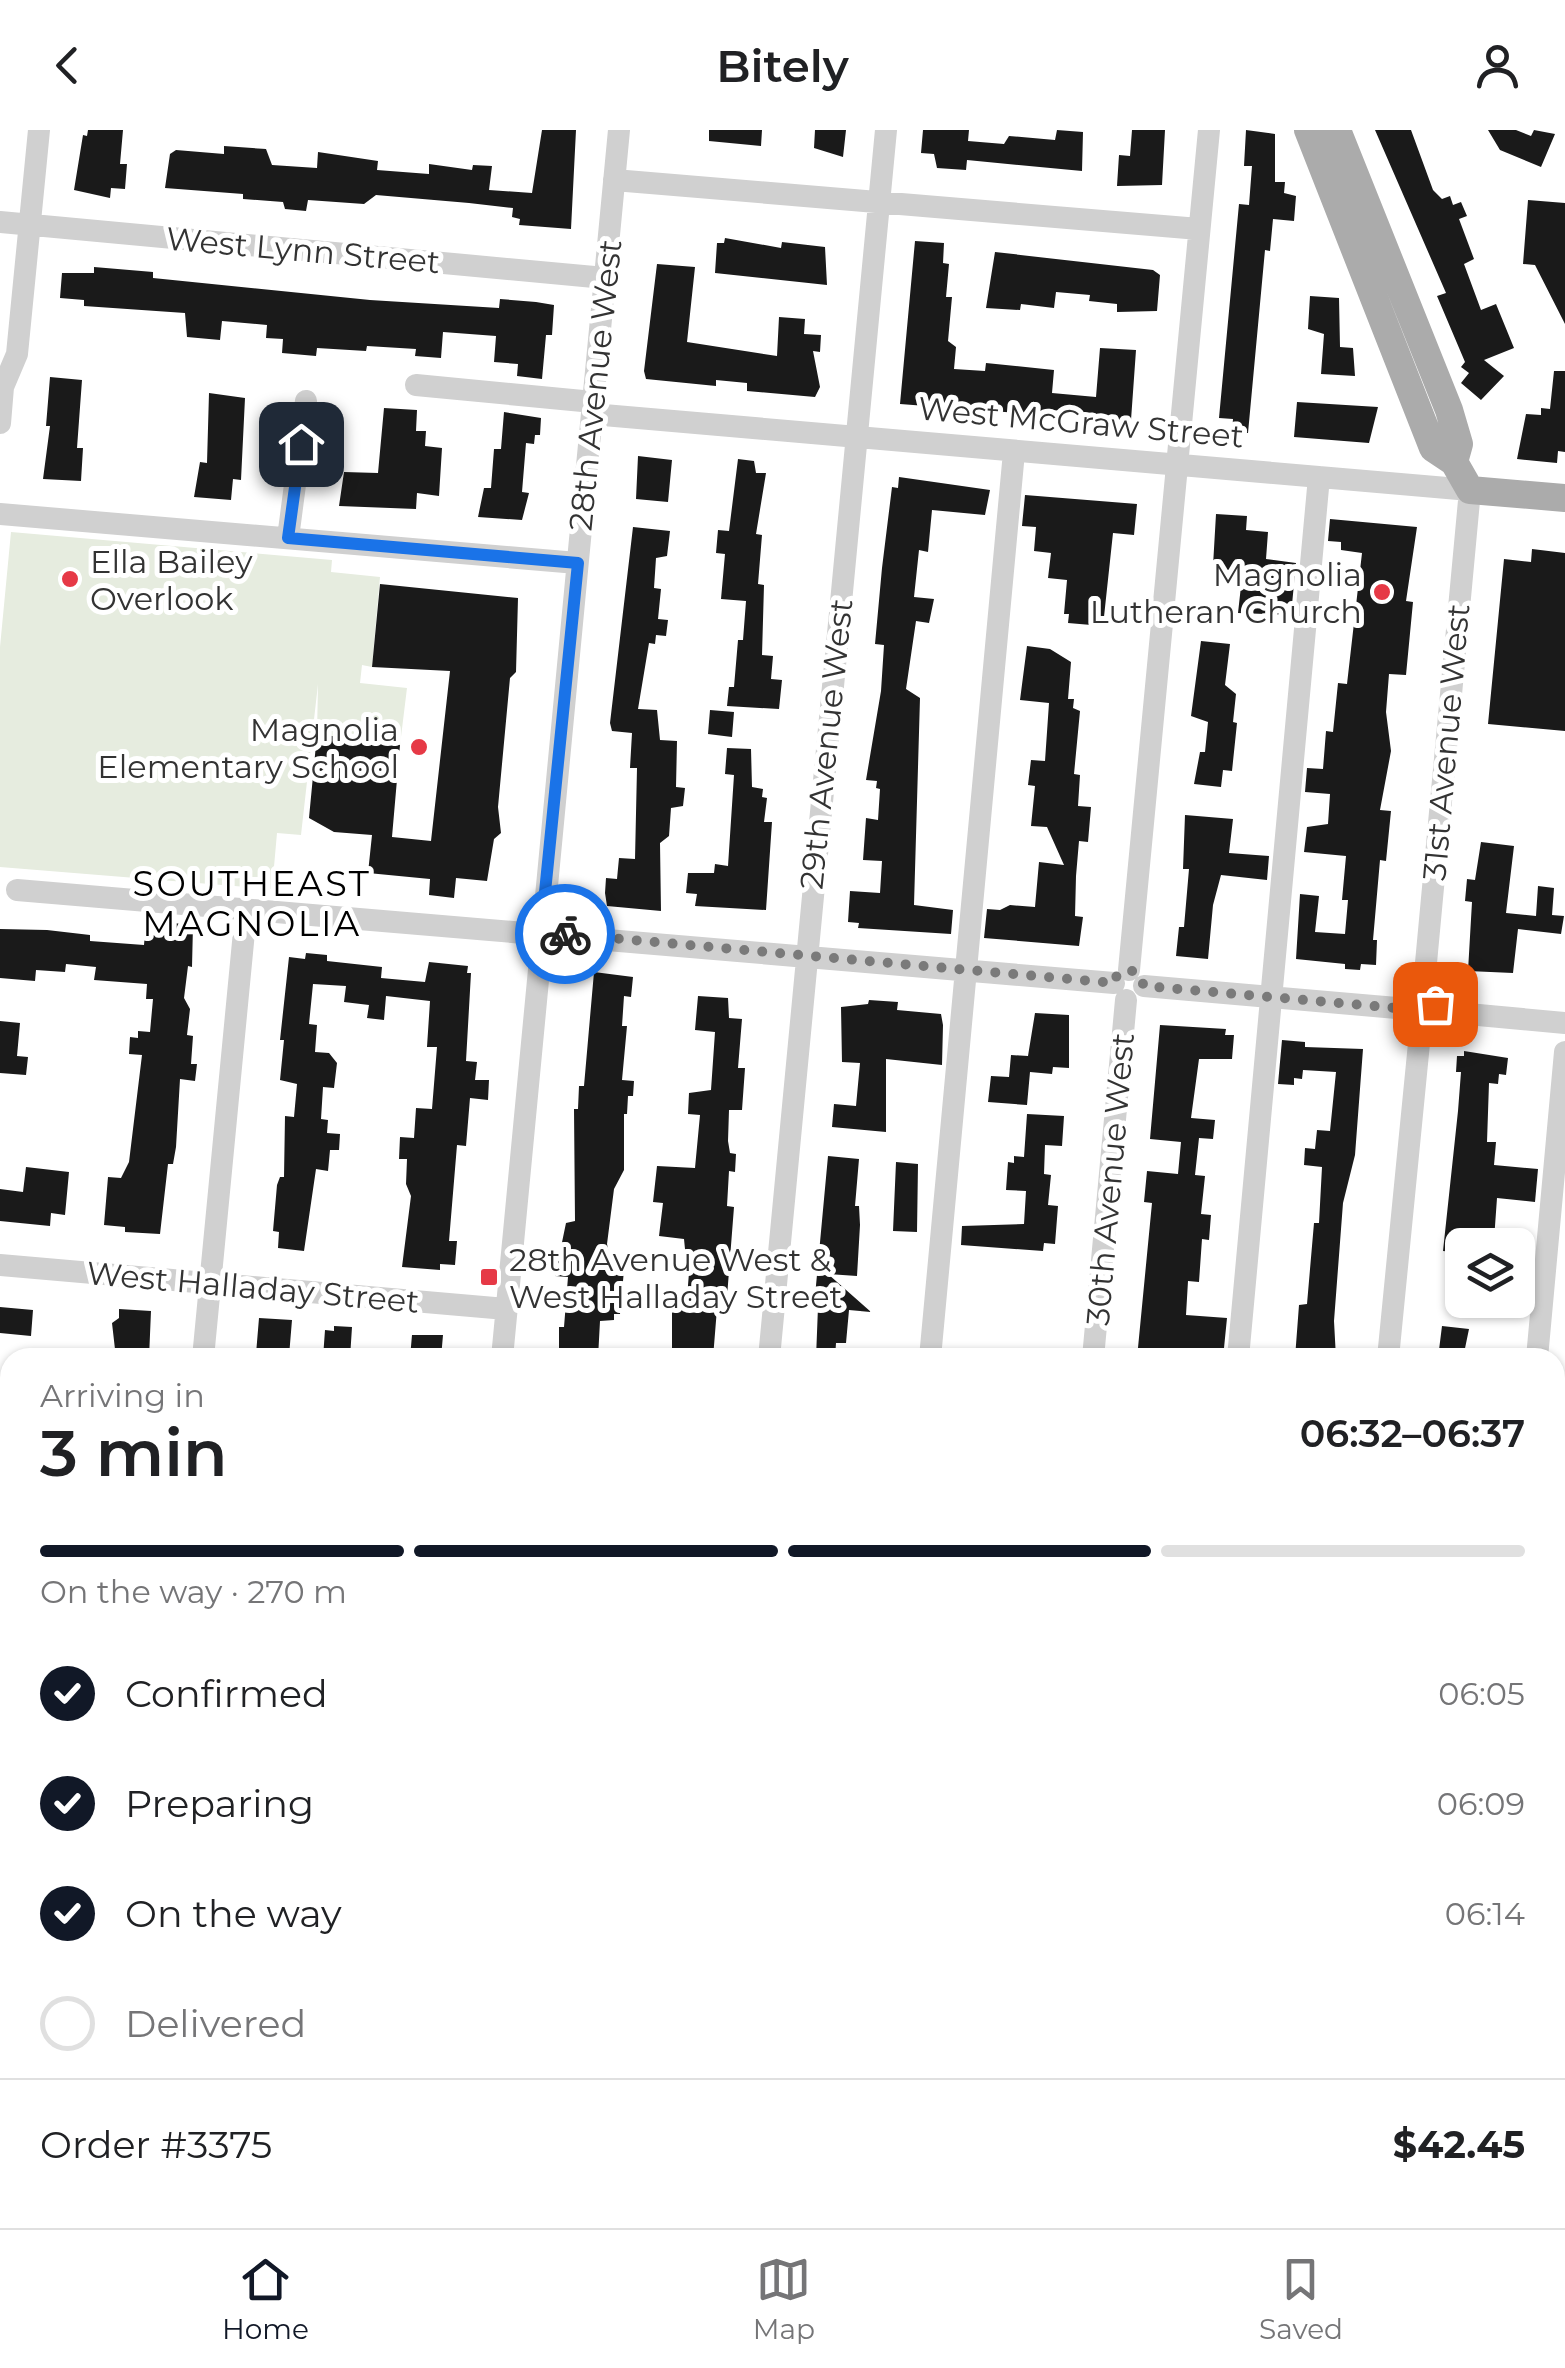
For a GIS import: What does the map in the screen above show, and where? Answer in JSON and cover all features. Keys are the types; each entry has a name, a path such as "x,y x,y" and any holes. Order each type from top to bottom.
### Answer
{"main road":[{"path":"1308,130 1433,448 1454,462 1470,490"},
{"path":"1337,130 1449,410 1460,444 1454,462"},
{"name":"West McGraw Street","path":"1470,490 1565,498"}],"street":[{"path":"0,423 31,225 39,130"},
{"name":"28th Avenue West","path":"503,1348 620,130"},
{"name":"29th Avenue West","path":"769,1348 886,130"},
{"name":"30th Avenue West","path":"1094,1348 1209,130"},
{"path":"614,180 880,199 1198,229"},
{"name":"West Lynn Street","path":"0,222 605,278"},
{"name":"West McGraw Street","path":"416,385 856,438 1470,490"},
{"path":"288,538 306,401"},
{"path":"931,1348 1014,452"},
{"path":"1239,1348 1319,477"},
{"name":"31st Avenue West","path":"1389,1348 1470,490"},
{"path":"0,514 578,563"},
{"path":"17,890 1565,1022"},
{"path":"204,1348 246,911"},
{"path":"1537,1348 1565,1052"},
{"name":"West Halladay Street","path":"0,1265 506,1309"}],"shaded area":[{"path":"11,532 332,560 331,572 380,577 372,667 362,665 360,683 407,688 400,745 317,734 318,684 301,835 277,833 272,889 0,867 0,647"}],"building":[{"path":"88,130 123,130 120,164 127,164 125,189 111,188 110,198 74,190 83,135 87,136"},
{"path":"542,130 576,130 571,229 519,225 520,219 512,217 513,208 469,203 376,195 364,204 308,200 306,211 285,209 283,202 243,199 243,194 165,188 170,154 176,150 224,154 224,146 266,149 272,165 317,168 318,152 378,161 377,170 429,174 429,164 472,170 473,165 492,166 489,190 532,193"},
{"path":"709,130 762,130 761,146 709,141"},
{"path":"815,130 846,130 843,157 814,148"},
{"path":"923,130 969,130 968,141 1004,144 1009,136 1055,140 1057,130 1083,132 1082,171 967,160 966,170 937,168 934,154 921,153"},
{"path":"1132,130 1165,130 1162,185 1117,186 1119,155 1130,156"},
{"path":"1246,130 1275,134 1275,182 1285,182 1284,193 1296,196 1294,221 1273,219 1270,251 1265,250 1248,433 1232,432 1233,419 1219,418 1239,204 1249,205 1252,166 1244,166"},
{"path":"1375,130 1411,130 1433,190 1442,199 1450,196 1453,205 1461,202 1467,216 1459,219 1474,259 1464,264 1481,310 1496,304 1514,348 1484,360 1504,376 1481,400 1461,383 1469,373 1461,367 1465,362 1437,296 1446,293"},
{"path":"1488,130 1516,130 1531,136 1534,130 1555,134 1541,167 1500,150"},
{"path":"1528,200 1565,203 1565,324 1535,265 1523,264"},
{"path":"725,238 781,248 782,242 825,247 827,285 715,273 717,243 724,243"},
{"path":"915,241 944,243 943,263 949,264 946,297 952,297 948,341 956,347 954,369 985,371 986,363 1054,370 1052,393 1096,397 1100,348 1136,350 1131,420 1105,421 1097,419 1097,414 1051,410 1043,415 900,404"},
{"path":"995,252 1153,270 1160,275 1157,311 1117,312 1117,304 1089,301 1090,295 1056,292 1054,308 1021,304 1020,310 986,308"},
{"path":"657,264 695,267 687,342 777,356 779,317 805,319 804,334 821,335 820,352 813,351 820,387 815,397 747,391 747,383 716,380 716,386 646,379"},
{"path":"94,267 153,272 153,278 370,300 499,308 500,299 536,302 554,305 552,335 546,335 542,379 517,376 518,364 494,362 496,336 443,332 441,358 415,356 416,349 367,346 366,351 317,348 316,356 282,353 283,339 266,338 267,325 222,321 220,340 187,337 185,313 84,306 84,300 60,298 62,273 94,273"},
{"path":"1310,296 1339,298 1340,347 1353,348 1355,376 1321,374 1324,334 1308,329"},
{"path":"1554,371 1565,371 1565,452 1558,451 1557,463 1517,459 1526,414 1541,415 1541,408 1550,409"},
{"path":"50,377 82,380 77,448 83,448 81,481 43,479 50,426 46,426"},
{"path":"209,393 245,398 241,480 233,479 231,500 194,497 200,462 207,463"},
{"path":"1297,402 1378,407 1369,443 1294,437"},
{"path":"384,408 417,410 416,431 426,431 425,446 442,448 439,496 417,493 416,509 339,506 344,472 378,473"},
{"path":"504,412 541,418 540,435 535,435 534,444 526,443 522,492 529,493 522,520 478,517 484,488 491,488 494,449 501,449"},
{"path":"638,456 672,460 668,502 636,499"},
{"path":"738,459 754,461 756,473 766,473 756,534 762,535 758,584 764,585 762,655 773,656 771,679 782,680 779,709 727,706 729,687 734,687 738,640 743,640 746,601 721,599 725,554 716,553 718,530 729,531"},
{"path":"899,477 990,490 985,515 932,510 928,552 919,550 914,597 934,599 929,623 916,621 906,689 920,698 914,905 953,910 951,934 858,928 859,923 848,922 850,891 880,893 882,861 863,860 866,818 878,820 880,789 876,788 877,781 866,780 881,691 884,645 875,644 882,568 892,487 898,488"},
{"path":"1025,495 1137,504 1134,535 1113,533 1103,626 1068,623 1069,614 1064,614 1067,580 1048,578 1051,553 1034,551 1036,527 1022,526"},
{"path":"1216,514 1247,516 1246,530 1268,532 1266,559 1296,563 1291,615 1238,613 1241,586 1212,583"},
{"path":"1330,519 1417,527 1406,601 1413,602 1406,675 1389,674 1386,712 1391,751 1380,810 1391,811 1386,861 1380,860 1373,940 1377,940 1376,965 1361,964 1360,970 1345,969 1345,964 1296,959 1300,894 1319,896 1315,932 1345,934 1348,900 1342,900 1346,856 1304,852 1307,827 1328,824 1330,794 1305,792 1307,768 1323,769 1326,731 1333,732 1338,683 1347,684 1362,553 1341,550 1341,542 1328,541"},
{"path":"633,527 670,531 667,556 656,558 654,588 661,589 658,619 668,620 666,636 656,635 655,644 649,643 638,709 657,710 660,740 677,741 676,787 685,788 683,806 671,808 669,836 660,843 661,911 607,906 605,893 606,878 617,879 619,858 635,859 637,768 630,768 632,733 612,731 610,723"},
{"path":"1532,549 1565,553 1565,731 1488,724 1504,559 1531,562"},
{"path":"380,584 518,598 516,672 510,678 498,807 501,833 494,839 487,881 456,878 454,898 429,895 430,879 368,873 372,835 334,832 309,818 317,734 400,745 392,837 431,841 450,671 372,667"},
{"path":"1201,641 1230,644 1225,685 1236,694 1233,722 1237,723 1232,771 1223,770 1221,787 1194,784 1200,752 1205,752 1208,722 1191,716"},
{"path":"1027,646 1050,649 1071,662 1068,699 1074,699 1073,708 1080,711 1074,774 1080,775 1078,806 1091,807 1088,842 1079,841 1075,916 1083,917 1079,946 984,938 987,909 1000,910 1010,905 1035,907 1039,862 1064,865 1047,827 1031,826 1035,786 1028,785 1031,760 1045,761 1049,703 1020,700"},
{"path":"710,710 734,712 732,737 708,734"},
{"path":"727,748 751,749 752,787 763,789 762,797 767,798 764,822 772,822 766,910 695,906 697,894 686,893 688,873 714,873 715,864 728,866 734,775 725,774"},
{"path":"1185,815 1233,819 1229,853 1269,856 1267,880 1221,875 1213,905 1208,959 1176,956 1179,927 1184,927 1189,869 1183,869"},
{"path":"1481,842 1514,846 1506,913 1536,916 1538,886 1554,888 1552,915 1564,916 1561,934 1518,929 1513,973 1468,971 1472,902 1465,901 1467,879 1475,880"},
{"path":"173,923 193,925 192,967 188,966 184,998 190,1009 187,1035 193,1036 191,1064 197,1064 195,1081 180,1079 176,1147 173,1164 168,1164 160,1234 125,1232 125,1227 104,1225 108,1177 121,1178 129,1162 142,1055 129,1054 130,1037 138,1038 138,1031 150,1032 153,999 146,999 147,984 94,980 96,967 66,964 65,972 36,970 35,981 0,978 0,929 47,930 90,935 90,941 144,945 145,933 159,934 160,928 172,929"},
{"path":"306,953 327,955 327,961 382,967 381,978 425,982 429,962 468,966 467,973 471,973 466,1061 477,1062 475,1080 489,1080 488,1100 470,1098 466,1146 457,1145 449,1241 457,1241 455,1265 440,1264 440,1270 402,1267 411,1196 406,1184 407,1159 399,1159 400,1137 414,1138 416,1108 432,1109 437,1047 427,1047 430,1001 386,996 384,1020 367,1018 369,1005 344,1002 346,986 313,984 309,1024 317,1025 315,1052 329,1053 337,1063 334,1088 323,1087 321,1119 328,1120 327,1133 340,1134 339,1150 330,1150 328,1171 316,1169 304,1251 278,1248 279,1232 273,1231 277,1185 280,1177 284,1177 285,1116 294,1117 297,1084 280,1080 284,1040 280,1040 289,957 305,959"},
{"path":"594,972 633,977 631,997 624,996 622,1026 627,1026 622,1080 634,1081 633,1096 628,1096 624,1114 624,1170 614,1189 607,1244 610,1258 625,1259 620,1314 614,1314 614,1320 600,1321 599,1348 559,1348 568,1277 555,1276 566,1223 575,1221 574,1109 578,1109 579,1086 584,1086"},
{"path":"698,996 728,998 729,1018 742,1019 738,1068 745,1068 742,1110 729,1110 728,1141 730,1153 736,1154 735,1172 729,1171 727,1206 734,1207 727,1297 718,1296 714,1348 672,1348 672,1297 687,1298 690,1260 686,1259 684,1239 659,1236 663,1203 653,1202 657,1166 695,1168 700,1115 688,1114 689,1093 711,1090 715,1032 695,1030"},
{"path":"869,1000 898,1002 897,1010 941,1014 943,1025 942,1065 886,1059 886,1132 832,1127 834,1104 856,1106 860,1063 842,1062 841,1007 868,1004"},
{"path":"1035,1013 1069,1015 1069,1068 1053,1067 1052,1074 1030,1072 1027,1105 988,1102 991,1076 1009,1077 1011,1055 1028,1056"},
{"path":"0,1021 20,1023 17,1056 28,1057 26,1075 0,1073"},
{"path":"1160,1025 1226,1029 1225,1035 1234,1035 1232,1059 1199,1059 1191,1118 1215,1120 1213,1139 1199,1138 1195,1175 1205,1176 1201,1214 1211,1215 1209,1240 1202,1239 1199,1282 1188,1281 1186,1315 1227,1318 1224,1348 1138,1348 1152,1203 1144,1202 1147,1171 1178,1174 1181,1142 1150,1139"},
{"path":"1282,1040 1305,1042 1305,1047 1363,1049 1355,1155 1343,1203 1335,1348 1296,1348 1299,1305 1307,1304 1314,1223 1319,1223 1322,1167 1304,1165 1305,1148 1315,1149 1317,1130 1330,1131 1336,1072 1303,1070 1302,1079 1294,1078 1294,1085 1278,1084"},
{"path":"1464,1051 1508,1058 1506,1075 1499,1074 1498,1084 1489,1083 1487,1142 1496,1142 1494,1165 1538,1169 1535,1202 1497,1198 1495,1228 1445,1228 1461,1072 1456,1072 1457,1056 1464,1056"},
{"path":"1027,1114 1064,1116 1062,1146 1045,1145 1044,1174 1051,1175 1048,1205 1058,1206 1055,1244 1044,1243 1043,1251 961,1245 962,1226 1024,1224 1026,1191 1006,1190 1008,1162 1014,1163 1014,1156 1024,1157"},
{"path":"828,1156 859,1159 855,1206 859,1206 860,1225 857,1276 828,1274 871,1312 849,1310 846,1343 836,1343 836,1348 816,1348 818,1307 814,1307"},
{"path":"896,1162 918,1164 917,1232 893,1231"},
{"path":"26,1167 69,1172 65,1215 51,1213 50,1226 0,1221 0,1189 23,1192"},
{"path":"0,1307 33,1310 31,1336 0,1333"},
{"path":"119,1309 151,1311 149,1348 115,1348 112,1323 119,1318"},
{"path":"259,1318 292,1320 290,1348 256,1348"},
{"path":"334,1326 352,1327 351,1348 324,1348 325,1330 334,1331"},
{"path":"1442,1326 1469,1329 1465,1348 1439,1348"},
{"path":"412,1335 443,1335 442,1348 411,1348"}],"way so far":[{"path":"565,934 1114,983 1117,975 1129,970 1138,973 1144,986 1408,1009 1412,998 1423,995 1435,1004"}],"place":[{"name":"Ella Bailey Overlook","path":"70,579"},
{"name":"Magnolia Lutheran Church","path":"1382,592"},
{"name":"Magnolia Elementary School","path":"419,747"},
{"name":"28th Avenue West & West Halladay Street","path":"489,1277"}],"district":[{"name":"SOUTHEAST MAGNOLIA","path":"252,903"}],"route":[{"path":"301,444 288,538 578,563 541,932 565,934"}]}
